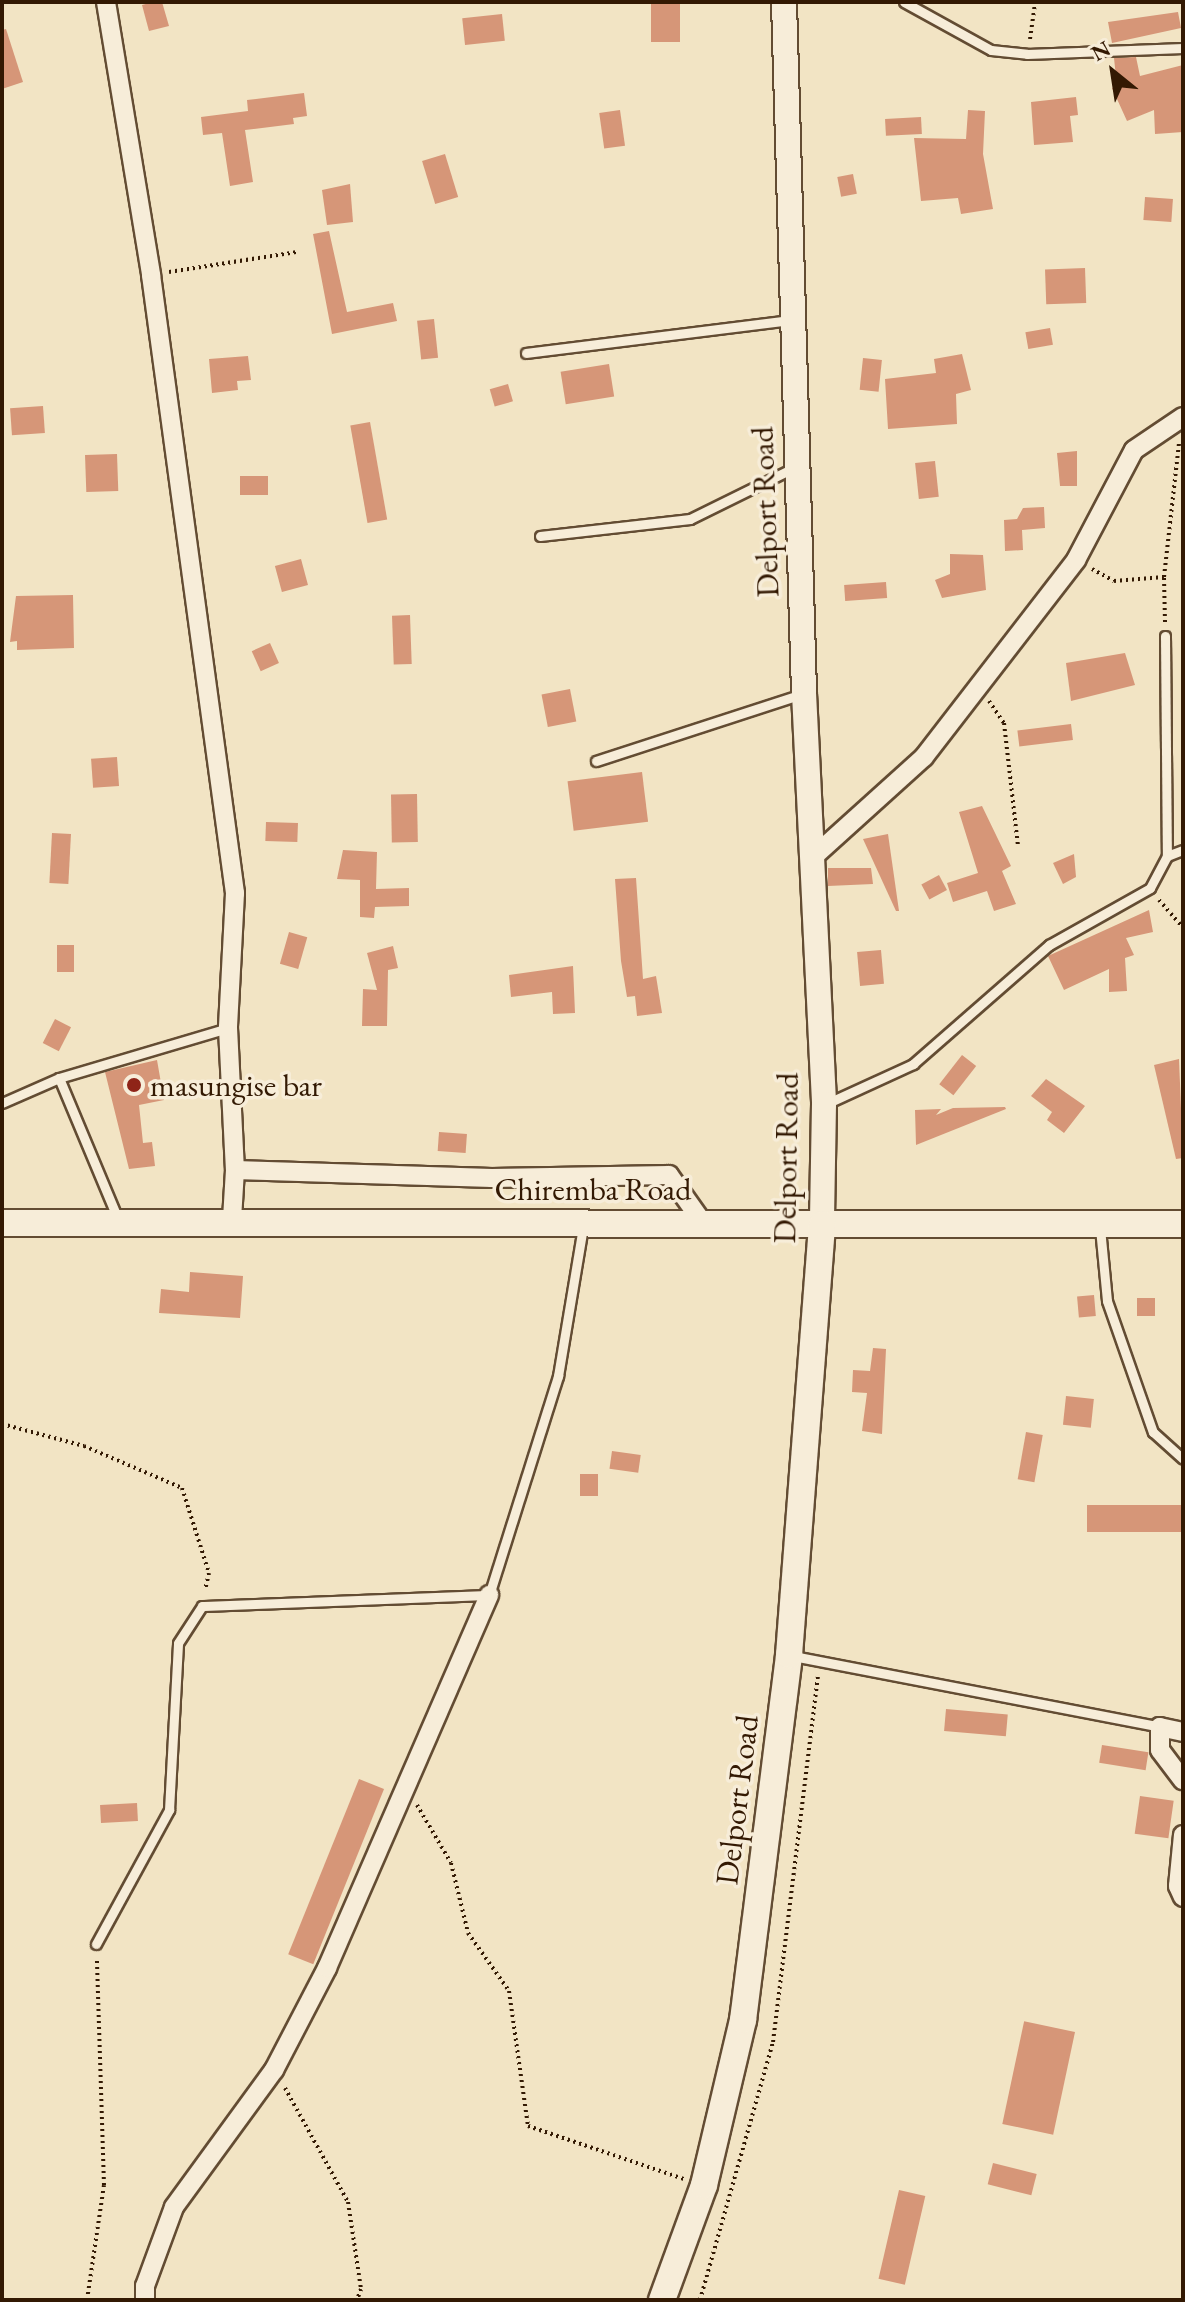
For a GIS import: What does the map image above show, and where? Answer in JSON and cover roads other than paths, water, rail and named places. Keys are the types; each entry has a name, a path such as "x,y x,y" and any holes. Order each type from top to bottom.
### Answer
{"main road":[{"name":"Chiremba Road","path":"2,1223 232,1219 1183,1224"},
{"name":"Delport Road","path":"662,2300 704,2185 743,2020 789,1655 822,1224"}],"street":[{"path":"106,2 151,275 235,893 228,1028 235,1170 232,1219"},
{"name":"Delport Road","path":"784,2 804,693 824,1104 822,1224"},
{"path":"811,859 924,757 1076,560 1134,450 1183,417"},
{"path":"235,1170 492,1178 669,1175 703,1223"},
{"path":"145,2300 145,2286 174,2207 274,2070 408,1789 489,1595"},
{"path":"1183,1732 1160,1727 1160,1750 1183,1780"},
{"path":"1183,1835 1178,1886 1183,1897"}],"lane":[{"path":"904,2 991,50 1027,54 1183,48"},
{"path":"526,353 792,320"},
{"path":"540,536 690,519 797,466"},
{"path":"824,1104 913,1064 1049,945 1150,888 1167,856 1165,636"},
{"path":"596,761 804,693"},
{"path":"1167,856 1183,850"},
{"path":"2,1103 59,1078 228,1028"},
{"path":"59,1078 118,1219"},
{"path":"96,1944 169,1810 178,1643 202,1606 489,1595 558,1376 584,1223"},
{"path":"1100,1223 1107,1301 1153,1432 1183,1459"},
{"path":"789,1655 1160,1727"}],"place":[{"name":"masungise bar","path":"134,1085"}]}
